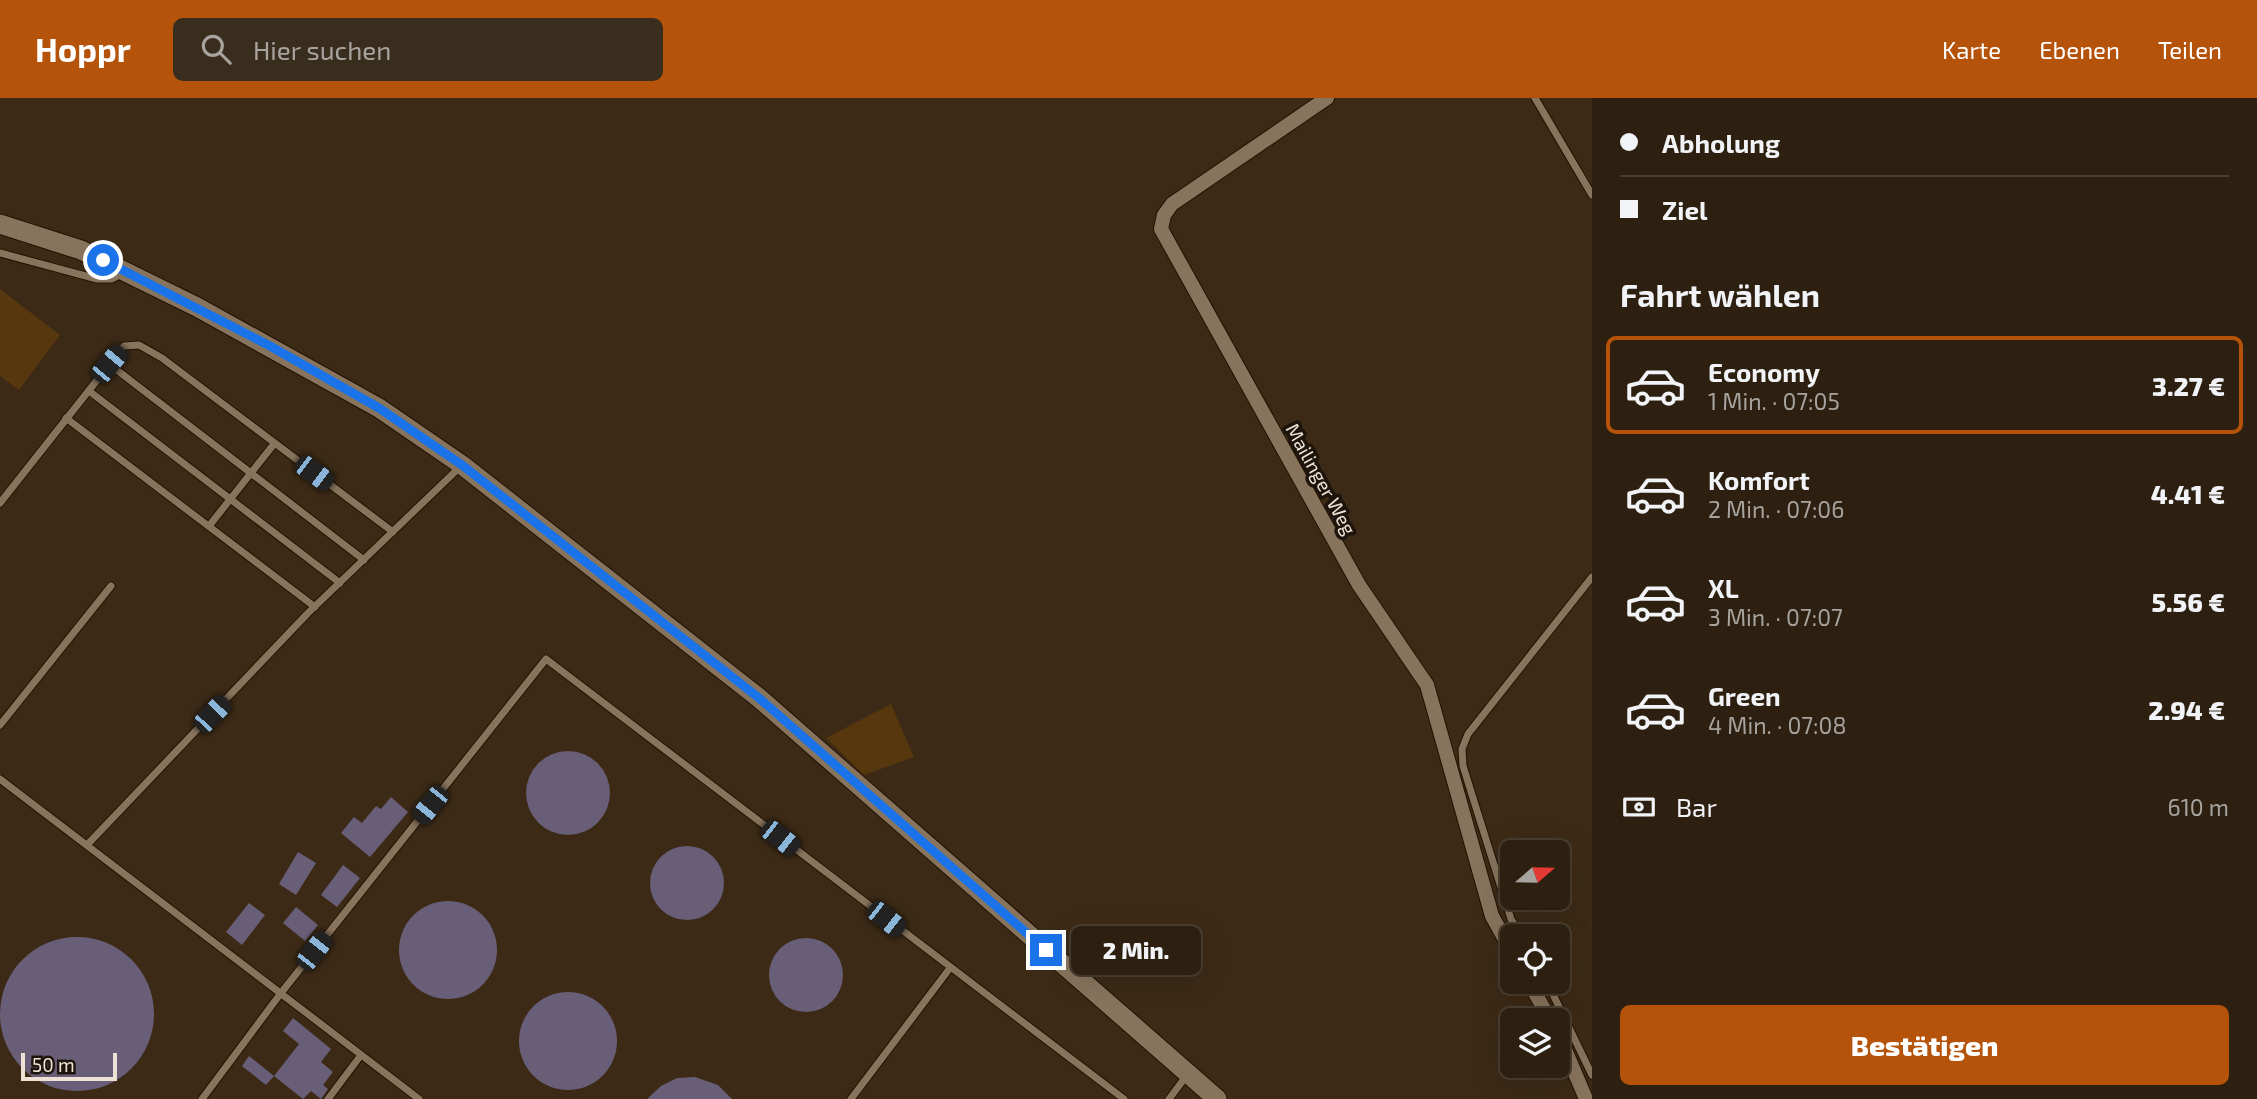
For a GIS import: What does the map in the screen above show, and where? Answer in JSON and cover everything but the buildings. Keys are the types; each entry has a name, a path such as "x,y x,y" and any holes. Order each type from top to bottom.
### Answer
{"street":[{"name":"Mailinger Weg","path":"1327,98 1172,204 1164,215 1161,229 1359,585 1427,685 1492,916 1500,930"},
{"path":"0,225 81,250 124,270 270,346 379,408 462,465 759,698 1217,1099"},
{"path":"1570,1061 1586,1099"}],"lane":[{"path":"1535,98 1592,195"},
{"path":"0,253 97,279 112,279 122,275 124,270"},
{"path":"0,503 124,346 139,345 162,358 393,531"},
{"path":"109,364 365,560"},
{"path":"89,391 340,583"},
{"path":"66,418 314,607"},
{"path":"209,526 274,444"},
{"path":"87,845 314,607 462,465"},
{"path":"1514,924 1464,766 1462,749 1468,734 1592,577"},
{"path":"0,725 111,586"},
{"path":"202,1099 281,993 546,659 1124,1099"},
{"path":"0,779 419,1099"},
{"path":"850,1099 950,968"},
{"path":"1554,994 1592,1075"},
{"path":"328,1099 360,1055"},
{"path":"1169,1099 1188,1075"}],"shaded area":[{"path":"0,289 60,335 19,390 0,376"},
{"path":"891,704 914,757 864,775 826,738"}],"route":[{"path":"103,260 270,346 379,408 462,465 759,698 1046,950"}]}
